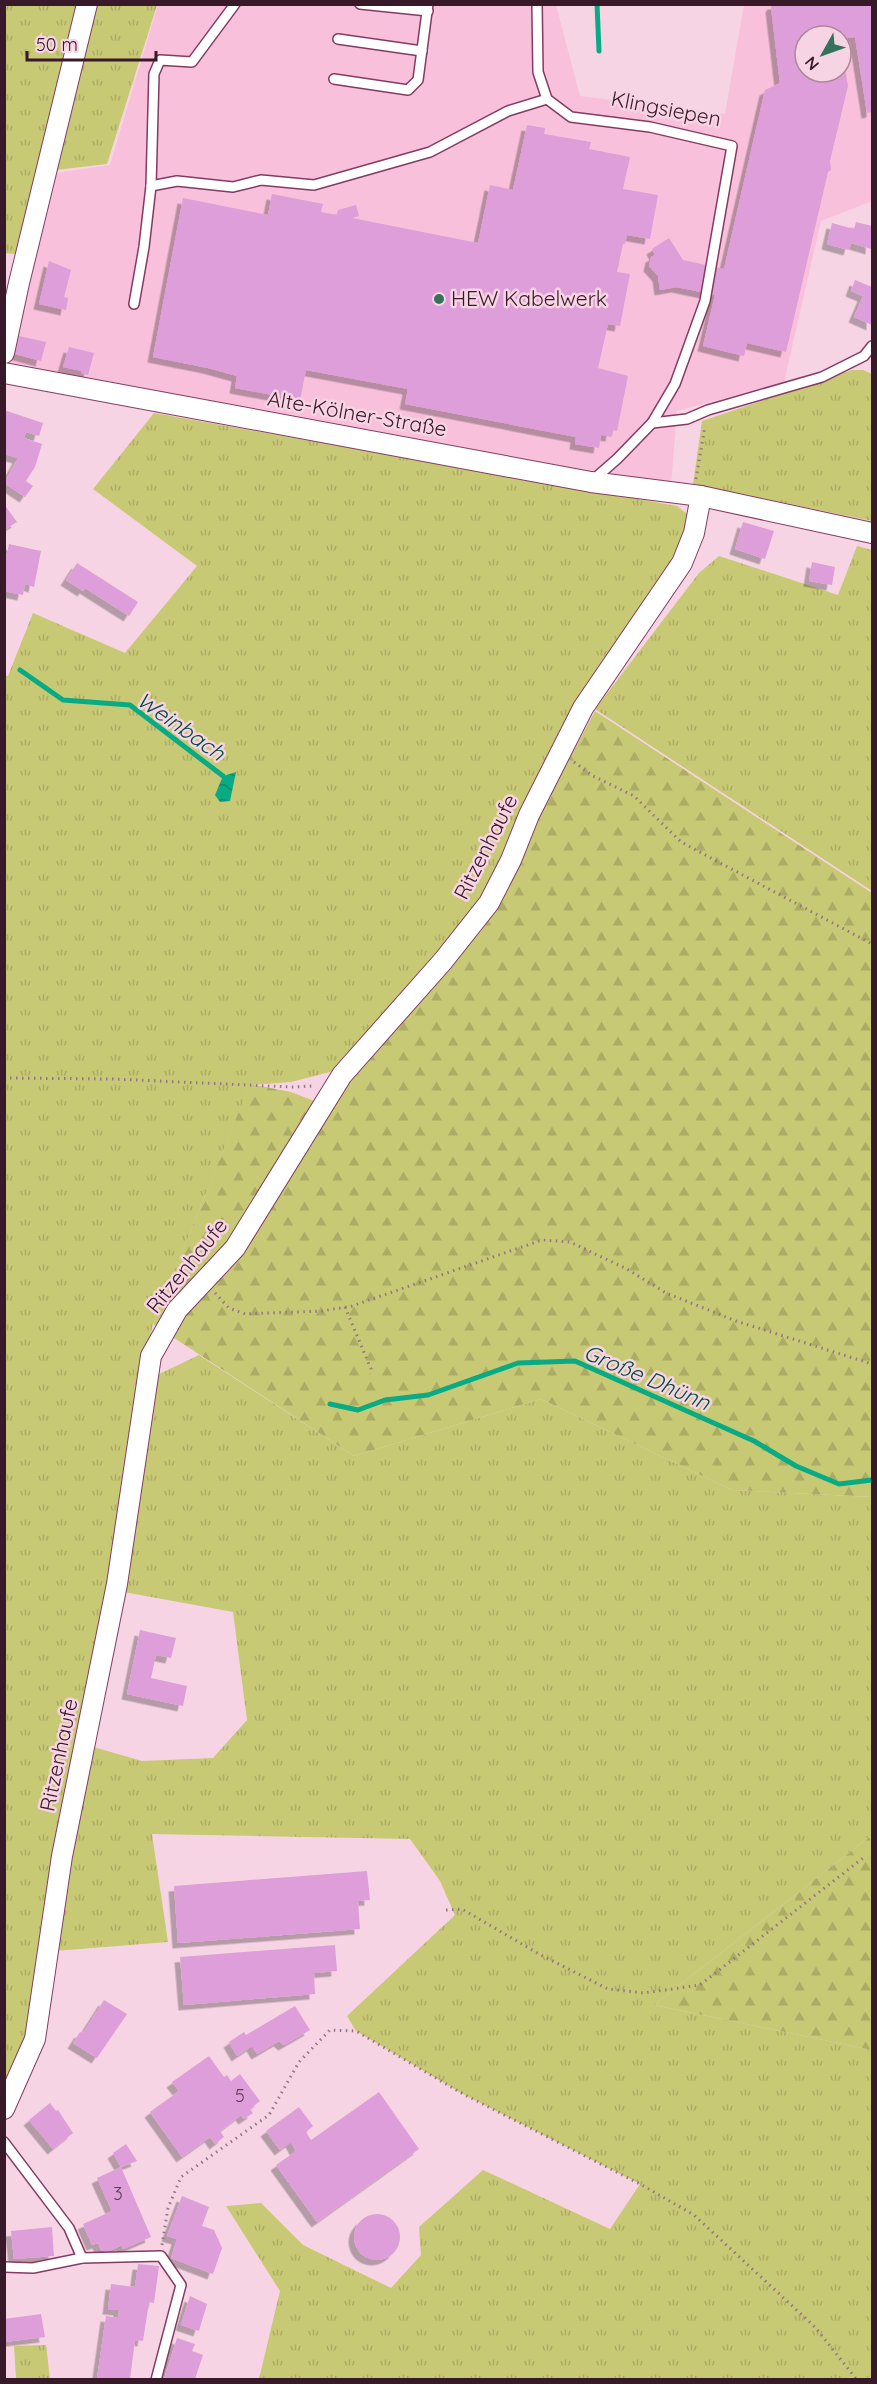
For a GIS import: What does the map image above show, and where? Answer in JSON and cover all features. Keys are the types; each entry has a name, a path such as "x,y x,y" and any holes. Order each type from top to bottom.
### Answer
{"street":[{"path":"4,353 87,4"},
{"name":"Alte-Kölner-Straße","path":"4,373 591,482 697,496"},
{"path":"697,496 873,533"},
{"name":"Ritzenhaufe","path":"4,2109 35,2038 62,1856 117,1584 151,1356 177,1310 235,1248 342,1075 443,960 489,903 511,860 529,815 583,708 682,563 694,533 697,496"}],"lane":[{"path":"134,304 151,186 154,74 160,60 192,62 235,4"},
{"path":"334,79 408,90 418,81 428,8 360,4"},
{"path":"151,186 177,181 233,187 261,180 314,185 430,152 508,111 547,99 538,72 537,4"},
{"path":"338,39 422,51"},
{"name":"Klingsiepen","path":"547,99 571,117 650,127 732,146 705,301 675,384 652,423 591,482"},
{"path":"652,423 687,419 708,410 822,377 864,357 873,346"},
{"path":"4,2142 69,2228 82,2258"},
{"path":"4,2267 33,2268 82,2258 161,2256 182,2285 156,2379"}],"path":[{"path":"697,496 708,410"},
{"path":"560,751 593,776 634,796 681,842 873,945"},
{"path":"4,1078 113,1079 314,1086 333,1090"},
{"path":"204,1281 229,1308 245,1314 322,1311 345,1307 542,1240 570,1242 627,1269 666,1293 736,1321 873,1364"},
{"path":"345,1307 360,1339 371,1369 370,1374"},
{"path":"446,1910 462,1909 539,1954 608,1989 644,1994 700,1985 863,1858"},
{"path":"161,2256 168,2208 181,2177 270,2115 299,2062 330,2030 356,2031 463,2094 640,2184 694,2215 815,2327 857,2379"}],"shaded area":[{"path":"158,5 556,5 580,96 725,114 744,5 872,5 872,201 821,221 784,382 677,411 670,498 5,373 5,358 57,173 110,165"}],"green space":[{"path":"5,5 81,5 23,255 5,253"},
{"path":"95,5 157,5 107,164 56,170"},
{"path":"852,370 863,370 872,374 872,521 693,484 702,421"},
{"path":"154,413 677,506 690,516 674,560 522,810 482,899 334,1071 291,1082 250,1085 153,1324 145,1358 110,1582 29,2033 9,2082 4,2079 4,675 8,676 33,613 125,653 197,566 93,489"},
{"path":"857,546 872,550 872,891 595,709 699,573 719,556 838,595"},
{"path":"595,711 872,893 872,1497 732,1490 541,1399 354,1456 153,1324 250,1084 291,1092 330,1107 345,1076 451,967 495,910 521,862 537,820"},
{"path":"199,1355 354,1456 541,1399 732,1490 872,1497 872,1835 654,2005 872,2050 872,2379 259,2379 280,2291 226,2206 261,2203 303,2245 391,2288 421,2255 419,2227 483,2170 610,2229 640,2184 463,2094 356,2031 347,2016 455,1915 440,1881 410,1839 152,1834 168,1942 55,1951 90,1746 142,1761 213,1758 247,1720 233,1612 124,1592 155,1376"},
{"path":"872,1835 872,2050 654,2005"},
{"path":"46,2345 50,2379 16,2379 14,2346"}],"water":[{"path":"236,772 230,801 220,802 215,795 223,776"}],"building":[{"path":"773,4 872,4 872,112 867,113 855,37 853,37 853,24 793,24 793,84 848,84 848,86 830,161 831,170 828,172 786,352 747,343 744,356 703,346 715,295 677,287 660,290 658,276 649,266 651,257 655,255 652,249 669,238 683,260 724,269 765,90 780,83 771,7"},
{"name":"HEW Kabelwerk","path":"527,125 545,128 544,134 591,142 589,149 630,157 623,189 658,195 650,239 627,235 625,244 623,244 617,272 630,274 620,326 608,324 598,368 628,376 617,431 612,430 611,436 601,435 599,448 575,444 576,437 405,404 408,389 306,370 300,400 235,388 237,376 153,357 183,198 268,215 272,194 323,204 321,212 337,215 338,210 356,205 359,216 352,218 478,243 490,185 513,190"},
{"path":"856,222 872,226 871,249 851,243 849,250 827,244 832,223 854,229"},
{"path":"49,261 71,270 64,297 68,298 66,310 39,304"},
{"path":"855,280 872,287 872,325 854,317 863,296 851,291"},
{"path":"19,336 46,342 41,361 15,354"},
{"path":"69,347 94,353 88,375 81,373 82,371 63,367"},
{"path":"4,410 43,423 39,436 26,432 24,438 42,444 35,467 26,481 33,486 25,497 4,483 18,458 4,454"},
{"path":"4,504 17,522 4,530"},
{"path":"743,522 774,531 765,559 735,549"},
{"path":"9,544 41,551 34,587 25,584 23,595 4,591 4,567"},
{"path":"812,562 835,567 832,585 809,581"},
{"path":"77,563 138,602 129,616 85,588 83,591 66,580"},
{"path":"140,1630 176,1638 171,1658 156,1655 151,1678 187,1686 183,1706 127,1694"},
{"path":"367,1871 370,1900 358,1901 360,1929 178,1943 174,1886"},
{"path":"335,1945 337,1971 314,1973 315,1994 184,2005 180,1957"},
{"path":"104,2000 127,2014 97,2058 73,2043 80,2032 83,2033"},
{"path":"295,2006 310,2030 284,2045 279,2041 257,2054 252,2046 237,2056 229,2042 244,2032 246,2035"},
{"path":"209,2056 224,2077 227,2075 231,2081 240,2074 260,2101 250,2109 253,2113 244,2119 241,2115 220,2131 224,2137 215,2144 210,2137 182,2157 150,2112 179,2091 172,2082"},
{"path":"379,2092 419,2149 317,2222 276,2165 296,2151 291,2142 280,2150 266,2131 299,2107 313,2126 306,2132 311,2140"},
{"path":"50,2103 56,2111 58,2110 73,2133 53,2149 29,2120"},
{"path":"126,2144 137,2161 121,2167 113,2153"},
{"path":"121,2167 151,2237 123,2249 122,2245 107,2252 101,2250 98,2243 92,2245 83,2224 112,2211 97,2178"},
{"path":"182,2196 209,2207 202,2226 214,2230 222,2248 213,2274 171,2258 177,2239 167,2236"},
{"path":"382,2214 394,2220 399,2228 399,2246 394,2254 386,2259 372,2260 360,2254 355,2246 354,2232 360,2220 368,2215"},
{"path":"52,2227 54,2256 14,2259 11,2231"},
{"path":"138,2264 159,2266 154,2303 149,2302 143,2341 135,2340 130,2379 97,2379 106,2316 118,2318 119,2310 108,2309 111,2284 135,2287"},
{"path":"190,2296 207,2304 199,2331 181,2325"},
{"path":"41,2314 45,2337 4,2342 4,2319"},
{"path":"177,2338 195,2344 192,2351 203,2355 195,2379 164,2379"}],"waterway":[{"path":"597,4 599,51"},
{"name":"Weinbach","path":"20,670 63,700 130,705 223,776"},
{"name":"Große Dhünn","path":"330,1404 358,1410 385,1400 428,1395 518,1363 575,1361 754,1441 796,1466 839,1484 872,1480"}],"place":[{"name":"HEW Kabelwerk","path":"439,299"}]}
